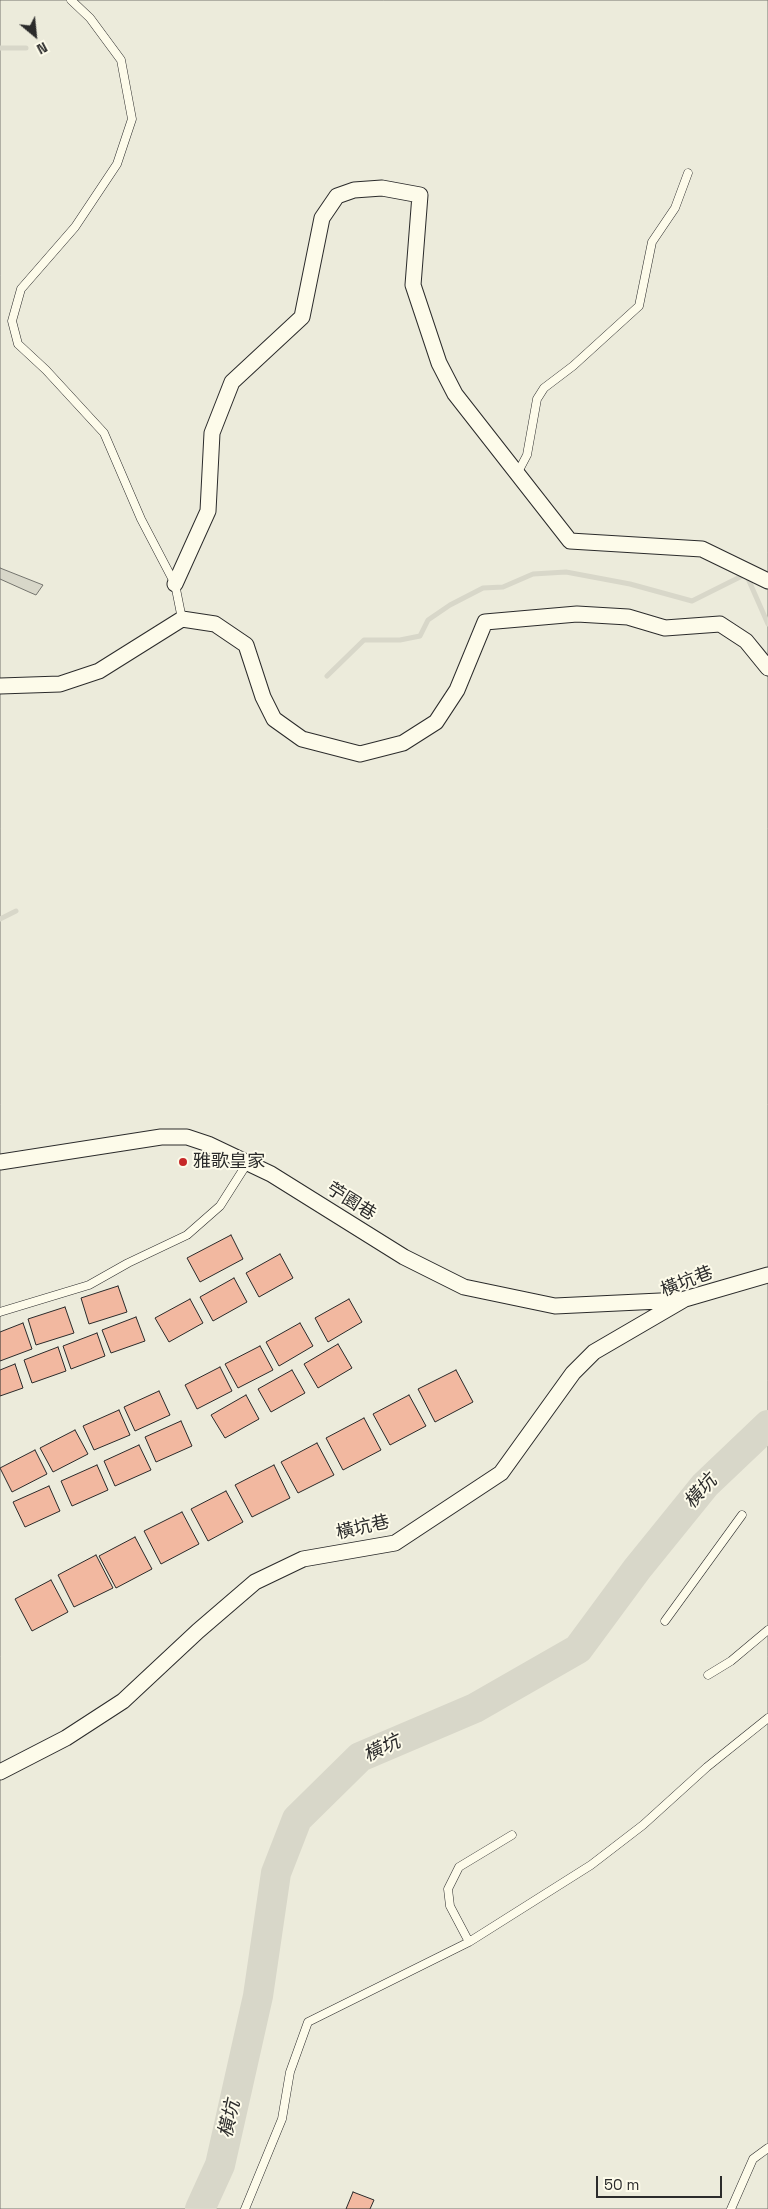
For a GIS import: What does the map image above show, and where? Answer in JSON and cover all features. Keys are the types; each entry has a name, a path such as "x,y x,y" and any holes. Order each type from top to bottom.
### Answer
{"street":[{"path":"175,584 208,511 212,433 232,382 302,317 322,218 337,196 354,190 382,188 420,195 413,285 439,363 455,394 570,541 702,549 768,581"},
{"path":"0,686 60,684 99,671 182,619 215,624 246,645 263,698 274,719 302,739 360,754 403,743 436,722 457,690 485,622 577,614 628,617 665,628 720,624 746,641 768,668"},
{"name":"苧園巷","path":"0,1162 161,1137 187,1137 248,1162 404,1257 464,1287 555,1306 685,1300"},
{"name":"橫坑巷","path":"0,1772 66,1738 123,1700 255,1582 303,1559 395,1543 460,1501 501,1472 573,1373 594,1352 685,1300 768,1275"}],"lane":[{"path":"71,0 90,18 121,60 132,119 117,164 75,227 21,289 12,321 18,344 46,370 104,433 141,519 175,584 182,619"},
{"path":"517,474 527,455 537,399 544,388 573,366 639,306 652,242 675,208 688,172"},
{"path":"0,1312 89,1285 128,1263 187,1235 220,1206 248,1162"},
{"path":"665,1620 742,1515"},
{"path":"708,1675 731,1661 768,1630"},
{"path":"245,2209 282,2119 290,2072 308,2022 470,1942 591,1865 643,1825 707,1767 768,1718"},
{"path":"470,1942 450,1906 448,1889 459,1867 512,1835"},
{"path":"731,2209 753,2159 768,2148"}],"shaded area":[{"path":"0,0 768,0 768,2209 0,2209"},
{"path":"0,568 43,585 36,595 0,579"}],"building":[{"path":"231,1235 243,1259 200,1282 187,1258"},
{"path":"280,1254 293,1278 259,1297 246,1273"},
{"path":"234,1278 247,1302 213,1321 200,1297"},
{"path":"118,1286 127,1312 89,1324 81,1298"},
{"path":"190,1299 203,1323 169,1342 155,1318"},
{"path":"349,1299 362,1322 328,1342 315,1318"},
{"path":"65,1307 74,1333 36,1345 28,1319"},
{"path":"136,1317 145,1341 111,1353 102,1330"},
{"path":"23,1323 32,1349 0,1361 0,1332"},
{"path":"300,1323 313,1346 279,1366 266,1342"},
{"path":"97,1333 105,1356 71,1369 63,1346"},
{"path":"338,1344 352,1368 318,1388 304,1364"},
{"path":"260,1346 273,1370 238,1388 225,1364"},
{"path":"58,1347 66,1371 32,1383 24,1360"},
{"path":"15,1364 23,1388 0,1396 0,1370"},
{"path":"220,1367 232,1391 197,1409 185,1385"},
{"path":"292,1370 305,1393 271,1412 258,1389"},
{"path":"456,1370 473,1402 435,1422 418,1389"},
{"path":"159,1391 170,1415 135,1431 124,1407"},
{"path":"246,1395 259,1419 225,1438 211,1415"},
{"path":"409,1395 426,1426 390,1445 373,1414"},
{"path":"119,1410 130,1435 94,1450 83,1426"},
{"path":"364,1418 381,1450 343,1470 326,1438"},
{"path":"181,1421 192,1446 156,1462 145,1437"},
{"path":"75,1430 88,1454 53,1472 40,1448"},
{"path":"317,1443 334,1475 298,1493 281,1462"},
{"path":"139,1445 151,1470 115,1486 104,1461"},
{"path":"35,1450 47,1474 12,1492 0,1468"},
{"path":"97,1465 108,1490 72,1506 61,1481"},
{"path":"274,1465 290,1498 252,1517 235,1485"},
{"path":"49,1486 60,1511 25,1527 13,1502"},
{"path":"226,1491 243,1522 208,1541 191,1509"},
{"path":"182,1512 199,1544 161,1564 144,1531"},
{"path":"135,1537 152,1569 116,1588 99,1556"},
{"path":"96,1555 113,1588 74,1607 58,1575"},
{"path":"51,1580 68,1612 32,1631 15,1599"},
{"path":"353,2192 374,2200 370,2209 346,2209"}],"waterway":[{"path":"0,48 26,48"},
{"path":"327,676 364,640 400,640 420,636 428,620 450,605 483,588 503,587 533,574 566,572 630,584 692,601 746,574 768,624"},
{"path":"0,919 16,911"},
{"name":"橫坑","path":"200,2209 220,2165 258,1996 276,1873 297,1819 360,1757 475,1708 578,1649 637,1569 705,1485 768,1425"}],"place":[{"name":"雅歌皇家","path":"183,1162"}]}
